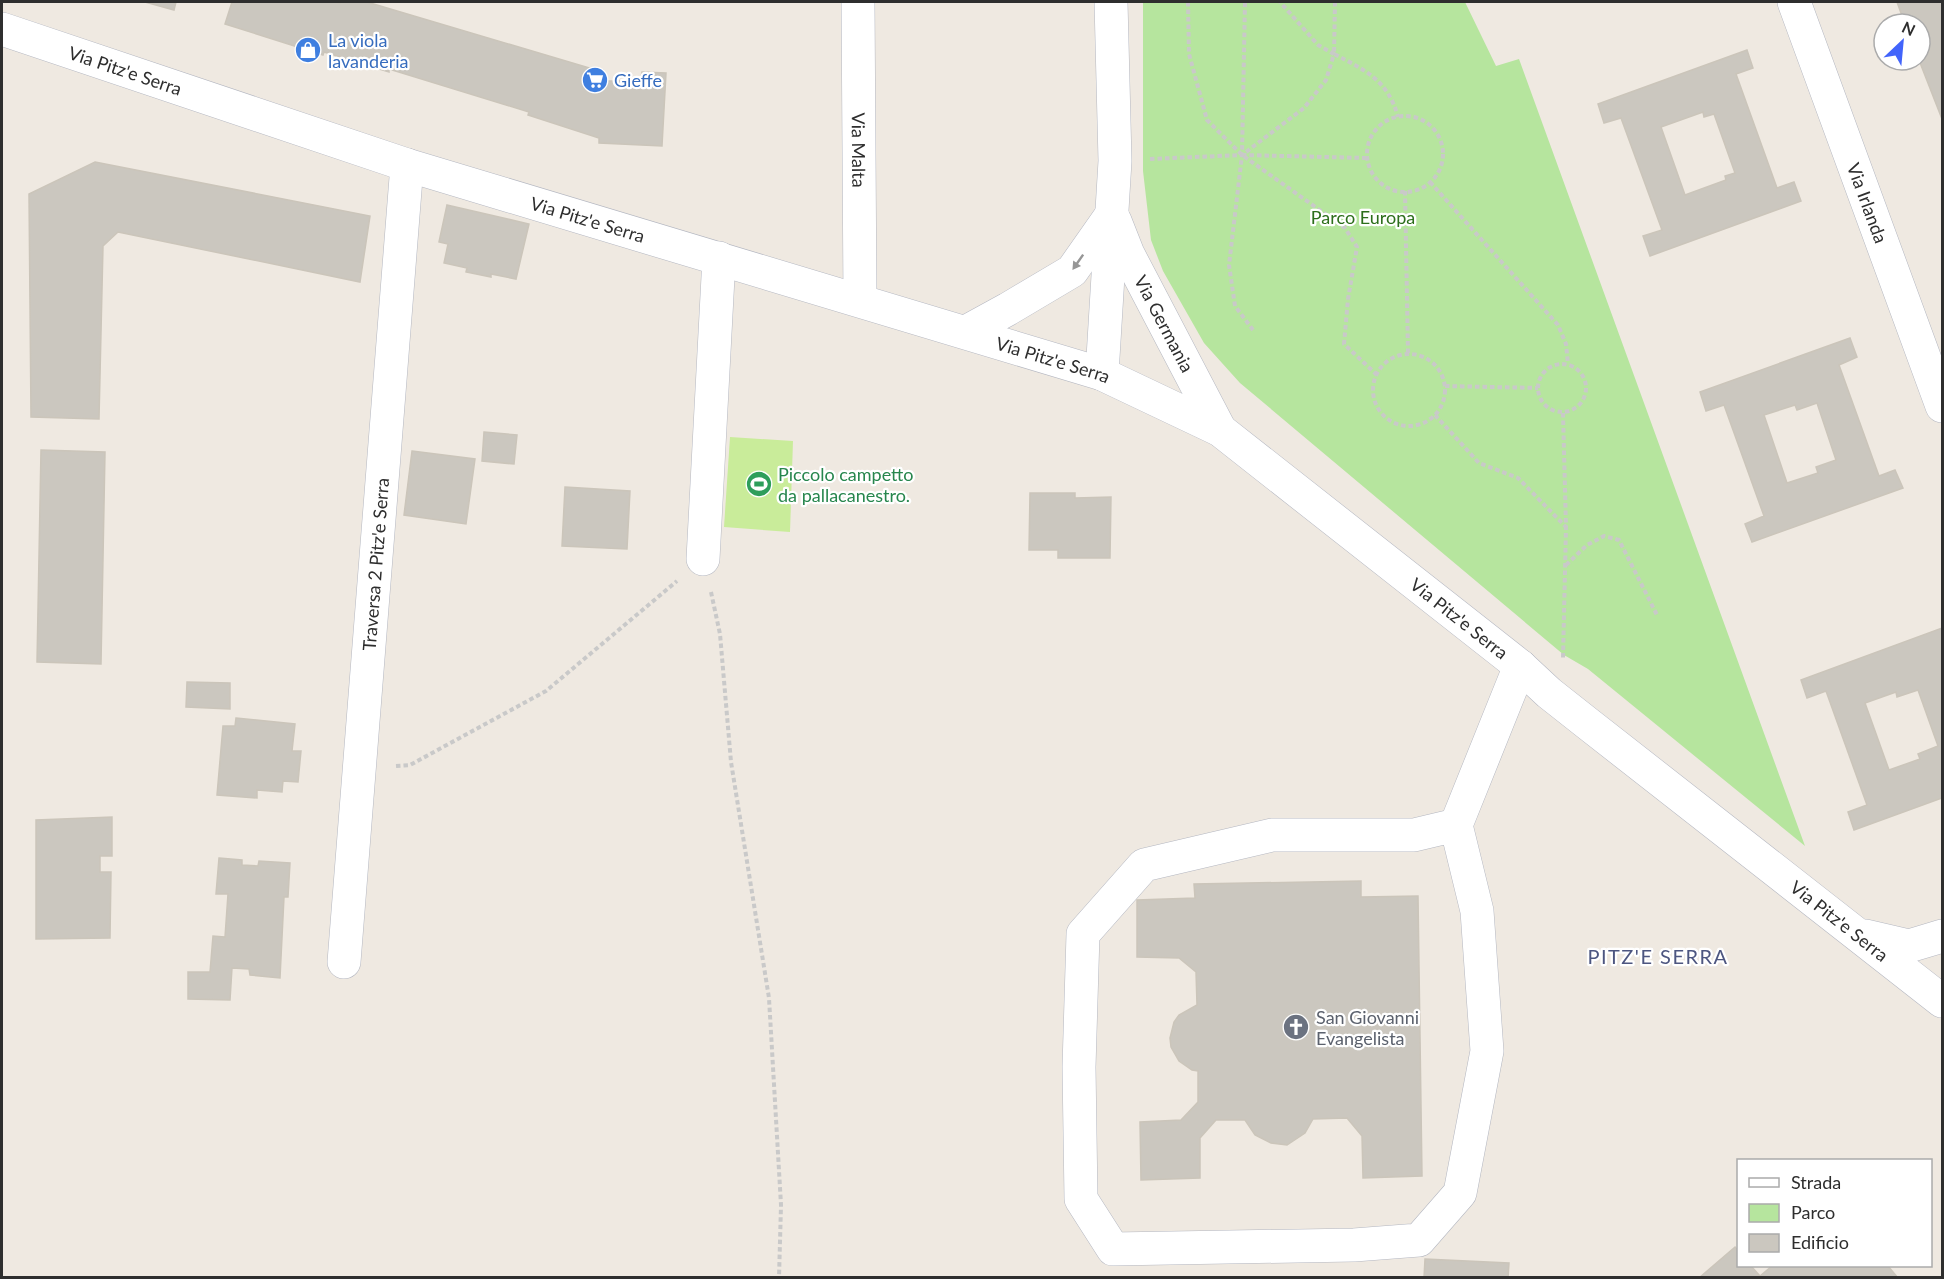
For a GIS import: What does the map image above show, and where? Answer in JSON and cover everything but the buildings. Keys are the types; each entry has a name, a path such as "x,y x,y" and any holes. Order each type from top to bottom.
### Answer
{"street":[{"name":"Via Malta","path":"858,2 860,300"},
{"name":"Via Germania","path":"1102,374 1115,160 1111,2"},
{"name":"Via Irlanda","path":"1794,2 1942,406"},
{"name":"Via Pitz'e Serra","path":"2,29 406,165 1102,374 1220,430 1524,670 1549,693 1942,1001"},
{"name":"Traversa 2 Pitz'e Serra","path":"344,962 406,165"},
{"name":"Via Germania","path":"1112,214 1128,254 1220,430"},
{"path":"966,332 1072,271 1112,214"},
{"path":"703,559 719,258"},
{"path":"1456,825 1414,835 1272,835 1144,865 1083,934 1079,1067 1081,1199 1113,1249 1354,1245 1419,1240 1460,1193 1487,1051 1477,912 1456,825 1524,670"},
{"path":"1856,933 1909,946 1942,936"}],"path":[{"path":"1188,2 1189,54 1207,120 1242,155 1345,228 1357,247 1348,299 1344,344 1377,375"},
{"path":"1245,2 1242,155 1229,265 1235,306 1253,330"},
{"path":"1280,2 1318,45 1372,73 1394,102 1398,117"},
{"path":"1242,155 1304,108 1326,80 1334,54 1335,2"},
{"path":"1398,117 1414,117 1426,122 1436,130 1442,142 1441,167 1430,182 1424,187 1405,192 1387,187 1377,179 1367,158 1372,134 1380,124 1398,117"},
{"path":"1115,160 1242,155 1367,158"},
{"path":"1430,182 1558,325 1566,344 1568,364"},
{"path":"1405,192 1408,353"},
{"path":"1408,353 1420,355 1431,361 1439,369 1445,386 1442,405 1435,415 1425,422 1413,425 1390,420 1381,413 1373,392 1377,375 1387,362 1408,353"},
{"path":"1555,364 1568,364 1579,370 1587,384 1584,400 1578,406 1563,413 1548,408 1539,395 1538,388 1543,373 1548,368 1555,364"},
{"path":"1445,386 1538,388"},
{"path":"1524,670 1544,652 1560,666 1564,655 1566,527 1563,413"},
{"path":"1435,415 1479,463 1518,478 1566,527"},
{"path":"1565,565 1587,545 1604,536 1619,540 1657,615"},
{"path":"359,768 410,765 546,691 703,559 720,634 731,762 769,998 781,1205 779,1278"}],"green space":[{"name":"Parco Europa","path":"1143,2 1465,2 1496,66 1519,59 1805,846 1588,669 1564,655 1240,383 1204,343 1163,271 1151,240 1143,171"},
{"name":"Piccolo campetto da pallacanestro.","path":"730,437 793,441 790,532 724,527"}],"place":[{"name":"La viola lavanderia","path":"308,50"},
{"name":"Gieffe","path":"595,80"},
{"name":"Piccolo campetto da pallacanestro.","path":"759,484"},
{"name":"San Giovanni Evangelista","path":"1296,1027"}],"district":[{"name":"PITZ'E SERRA","path":"1658,956"}]}
